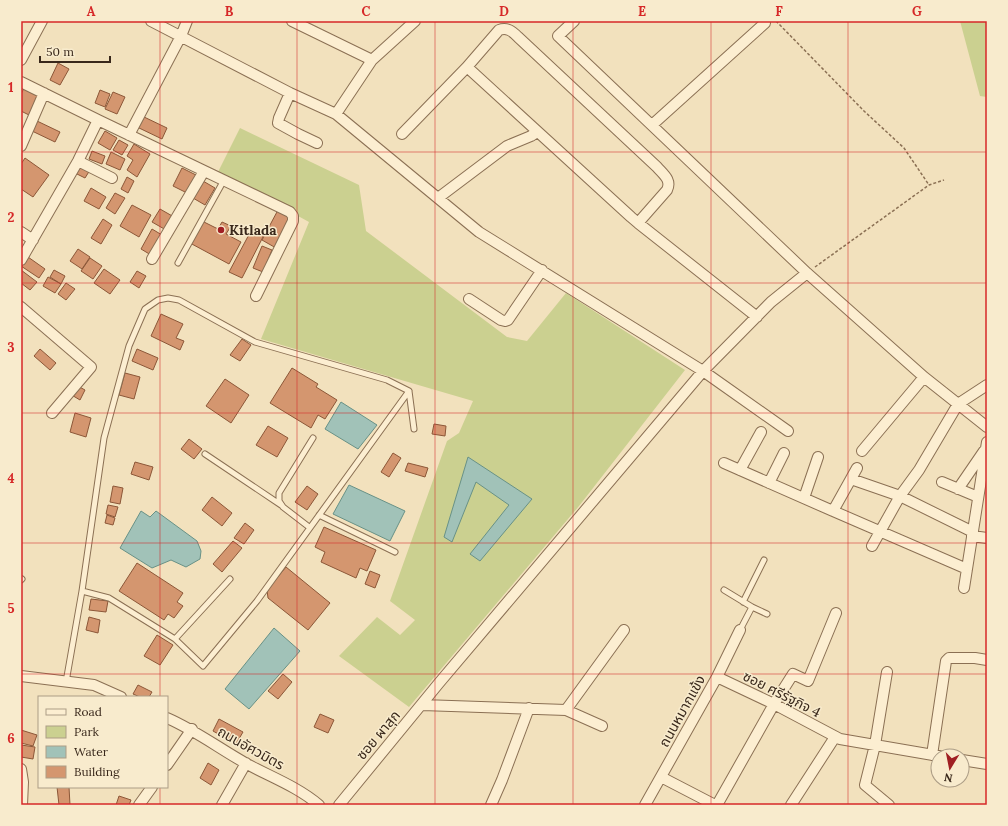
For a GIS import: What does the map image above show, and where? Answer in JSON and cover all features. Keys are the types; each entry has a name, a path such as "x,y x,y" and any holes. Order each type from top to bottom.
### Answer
{"street":[{"path":"21,60 42,21"},
{"path":"151,21 290,93 336,114 479,232 703,371 788,431"},
{"path":"129,135 181,36 187,21"},
{"path":"292,21 372,60"},
{"path":"336,114 372,60 415,21"},
{"path":"574,21 558,36 807,273 924,377 987,427"},
{"path":"652,125 764,23"},
{"path":"402,134 467,67 499,30 504,28 507,29 518,37 669,180 670,184 667,190 638,223"},
{"path":"467,67 638,223 757,317"},
{"path":"21,82 290,212 293,216 293,221 256,296"},
{"path":"21,146 44,93"},
{"path":"290,93 278,118 278,123 317,142"},
{"path":"21,260 78,160 98,120"},
{"path":"438,198 507,146 537,132"},
{"path":"78,160 112,178"},
{"path":"152,259 204,171"},
{"path":"21,232 33,240"},
{"path":"468,299 501,320 508,320 542,270"},
{"name":"ซอย ผาสุก","path":"339,805 439,683 703,371 772,302 807,273"},
{"path":"21,307 91,367 52,413"},
{"path":"862,450 924,377"},
{"path":"872,546 900,496 919,470 958,404 987,384"},
{"path":"740,470 760,432"},
{"path":"964,588 978,497 985,475 987,445"},
{"path":"958,489 987,445"},
{"path":"769,483 784,452"},
{"path":"804,498 818,457"},
{"path":"724,463 967,569"},
{"path":"833,511 857,468"},
{"path":"851,480 900,496 972,534 987,538"},
{"path":"942,482 978,497"},
{"path":"661,777 716,805 793,674 808,681 836,613"},
{"path":"566,710 624,630"},
{"name":"ถนนหมากแข้ง","path":"645,805 717,677 740,630"},
{"path":"937,748 946,661 949,658 987,660"},
{"path":"887,672 875,745 865,785 889,805"},
{"path":"21,676 94,685 119,696"},
{"name":"ซอย ศรีรัฐกิจ 4","path":"717,677 774,704 840,739 930,754"},
{"path":"422,705 566,710 602,726"},
{"path":"491,805 529,708"},
{"name":"ถนนอัศวมิตร","path":"168,718 192,729 246,763 288,784 318,805"},
{"path":"168,764 192,729"},
{"path":"791,805 835,736"},
{"path":"970,761 987,764"},
{"path":"222,805 246,763"},
{"path":"21,769 23,782 22,805"},
{"path":"139,805 151,788"}],"lane":[{"path":"178,263 224,180"},
{"path":"66,682 82,592 106,430 129,346 145,309 158,300 168,298 179,300 255,342 387,380 409,391"},
{"path":"409,391 414,428"},
{"path":"82,592 109,598 175,639 203,666 257,601 409,391"},
{"path":"283,507 279,501 279,493 313,438"},
{"path":"205,454 310,527"},
{"path":"319,515 394,552"},
{"path":"743,602 764,560"},
{"path":"175,639 230,579"},
{"path":"724,590 752,607 768,614"},
{"path":"740,630 752,607"}],"path":[{"path":"776,21 864,111 904,148 928,185"},
{"path":"807,273 928,185 944,180"}],"green space":[{"path":"960,21 987,21 987,97 980,96"},
{"path":"240,128 359,185 366,231 507,337 527,341 566,293 685,370 579,506 409,707 339,656 377,617 400,635 415,620 390,601 447,441 459,433 473,401 261,339 309,222 218,172"}],"water":[{"path":"341,402 377,425 358,449 325,429"},
{"path":"468,457 532,499 480,561 470,554 509,505 476,482 452,542 444,537"},
{"path":"349,485 405,511 390,541 333,514"},
{"path":"141,511 150,517 156,511 197,541 201,551 200,559 186,567 171,560 152,568 120,548"},
{"path":"274,628 300,651 249,709 225,689"}],"building":[{"path":"58,63 69,69 60,85 50,80"},
{"path":"24,88 40,95 31,116 21,111 21,94"},
{"path":"100,90 110,94 105,107 95,103"},
{"path":"113,92 125,97 117,114 105,109"},
{"path":"142,116 167,128 162,139 137,127"},
{"path":"37,121 60,132 55,142 32,131"},
{"path":"105,131 117,138 110,150 98,143"},
{"path":"119,140 128,145 122,155 113,150"},
{"path":"134,144 150,154 137,177 127,170 133,160 127,156"},
{"path":"92,151 105,156 102,164 89,159"},
{"path":"111,152 125,159 120,170 106,164"},
{"path":"25,158 49,175 33,197 21,189 21,164"},
{"path":"80,164 90,170 85,178 75,173"},
{"path":"182,168 196,175 187,193 173,186"},
{"path":"127,177 134,181 128,193 121,189"},
{"path":"203,181 215,188 205,205 193,198"},
{"path":"91,188 106,197 99,209 84,201"},
{"path":"115,193 125,198 115,214 106,208"},
{"path":"132,205 151,215 139,237 120,226"},
{"path":"160,209 174,217 166,230 152,222"},
{"path":"278,210 292,218 276,248 262,240"},
{"path":"103,219 112,225 101,244 91,238"},
{"path":"202,221 218,229 222,222 231,226 226,234 241,242 229,264 190,243"},
{"path":"253,227 265,233 242,278 229,272"},
{"path":"152,229 162,235 151,255 141,249"},
{"path":"262,246 272,250 263,272 253,268"},
{"path":"78,249 90,257 82,269 70,261"},
{"path":"28,257 45,269 39,278 21,266"},
{"path":"90,258 102,266 93,279 81,271"},
{"path":"104,269 120,280 110,294 94,283"},
{"path":"21,270 37,282 30,290 21,283"},
{"path":"54,270 65,276 61,284 50,277"},
{"path":"137,271 146,276 139,288 130,282"},
{"path":"48,277 61,284 55,293 43,286"},
{"path":"66,283 75,289 66,300 58,294"},
{"path":"161,314 183,324 176,338 184,341 180,350 151,336"},
{"path":"242,339 251,345 240,361 230,355"},
{"path":"40,349 56,363 50,370 34,356"},
{"path":"137,349 158,358 153,370 132,361"},
{"path":"292,368 318,384 316,387 337,400 325,419 318,415 311,428 270,403"},
{"path":"125,373 140,377 134,399 119,395"},
{"path":"225,379 249,395 231,423 206,406"},
{"path":"76,385 85,390 80,400 70,394"},
{"path":"75,413 91,418 86,437 70,432"},
{"path":"434,424 446,426 445,436 432,434"},
{"path":"268,426 288,438 277,457 256,445"},
{"path":"189,439 202,449 194,459 181,449"},
{"path":"393,453 401,458 389,477 381,472"},
{"path":"135,462 153,467 149,480 131,474"},
{"path":"408,463 428,468 425,477 405,471"},
{"path":"113,486 123,488 120,504 110,502"},
{"path":"307,486 318,494 307,510 295,502"},
{"path":"212,497 232,513 222,526 202,510"},
{"path":"108,505 118,507 115,517 106,514"},
{"path":"107,515 115,518 113,525 105,523"},
{"path":"245,523 254,530 244,544 234,538"},
{"path":"324,527 376,550 367,571 360,568 356,578 321,562 325,552 315,547"},
{"path":"233,541 242,548 222,572 213,564"},
{"path":"137,563 183,593 177,602 183,606 174,618 168,614 164,620 119,591"},
{"path":"286,567 330,603 308,630 268,598 267,590"},
{"path":"370,571 380,575 375,588 365,584"},
{"path":"91,599 108,601 106,612 89,610"},
{"path":"89,617 100,620 98,633 86,630"},
{"path":"157,635 173,645 160,665 144,656"},
{"path":"283,674 292,682 278,699 268,691"},
{"path":"138,685 152,692 150,696 138,696 133,694"},
{"path":"320,714 334,720 328,733 314,727"},
{"path":"219,719 243,732 236,744 213,731"},
{"path":"21,730 37,735 33,746 21,743"},
{"path":"21,745 35,747 33,759 21,757"},
{"path":"208,763 219,770 211,785 200,778"},
{"path":"57,788 69,788 70,805 59,805"},
{"path":"119,796 131,800 129,805 116,805"}],"place":[{"name":"Kitlada","path":"221,230"}]}
